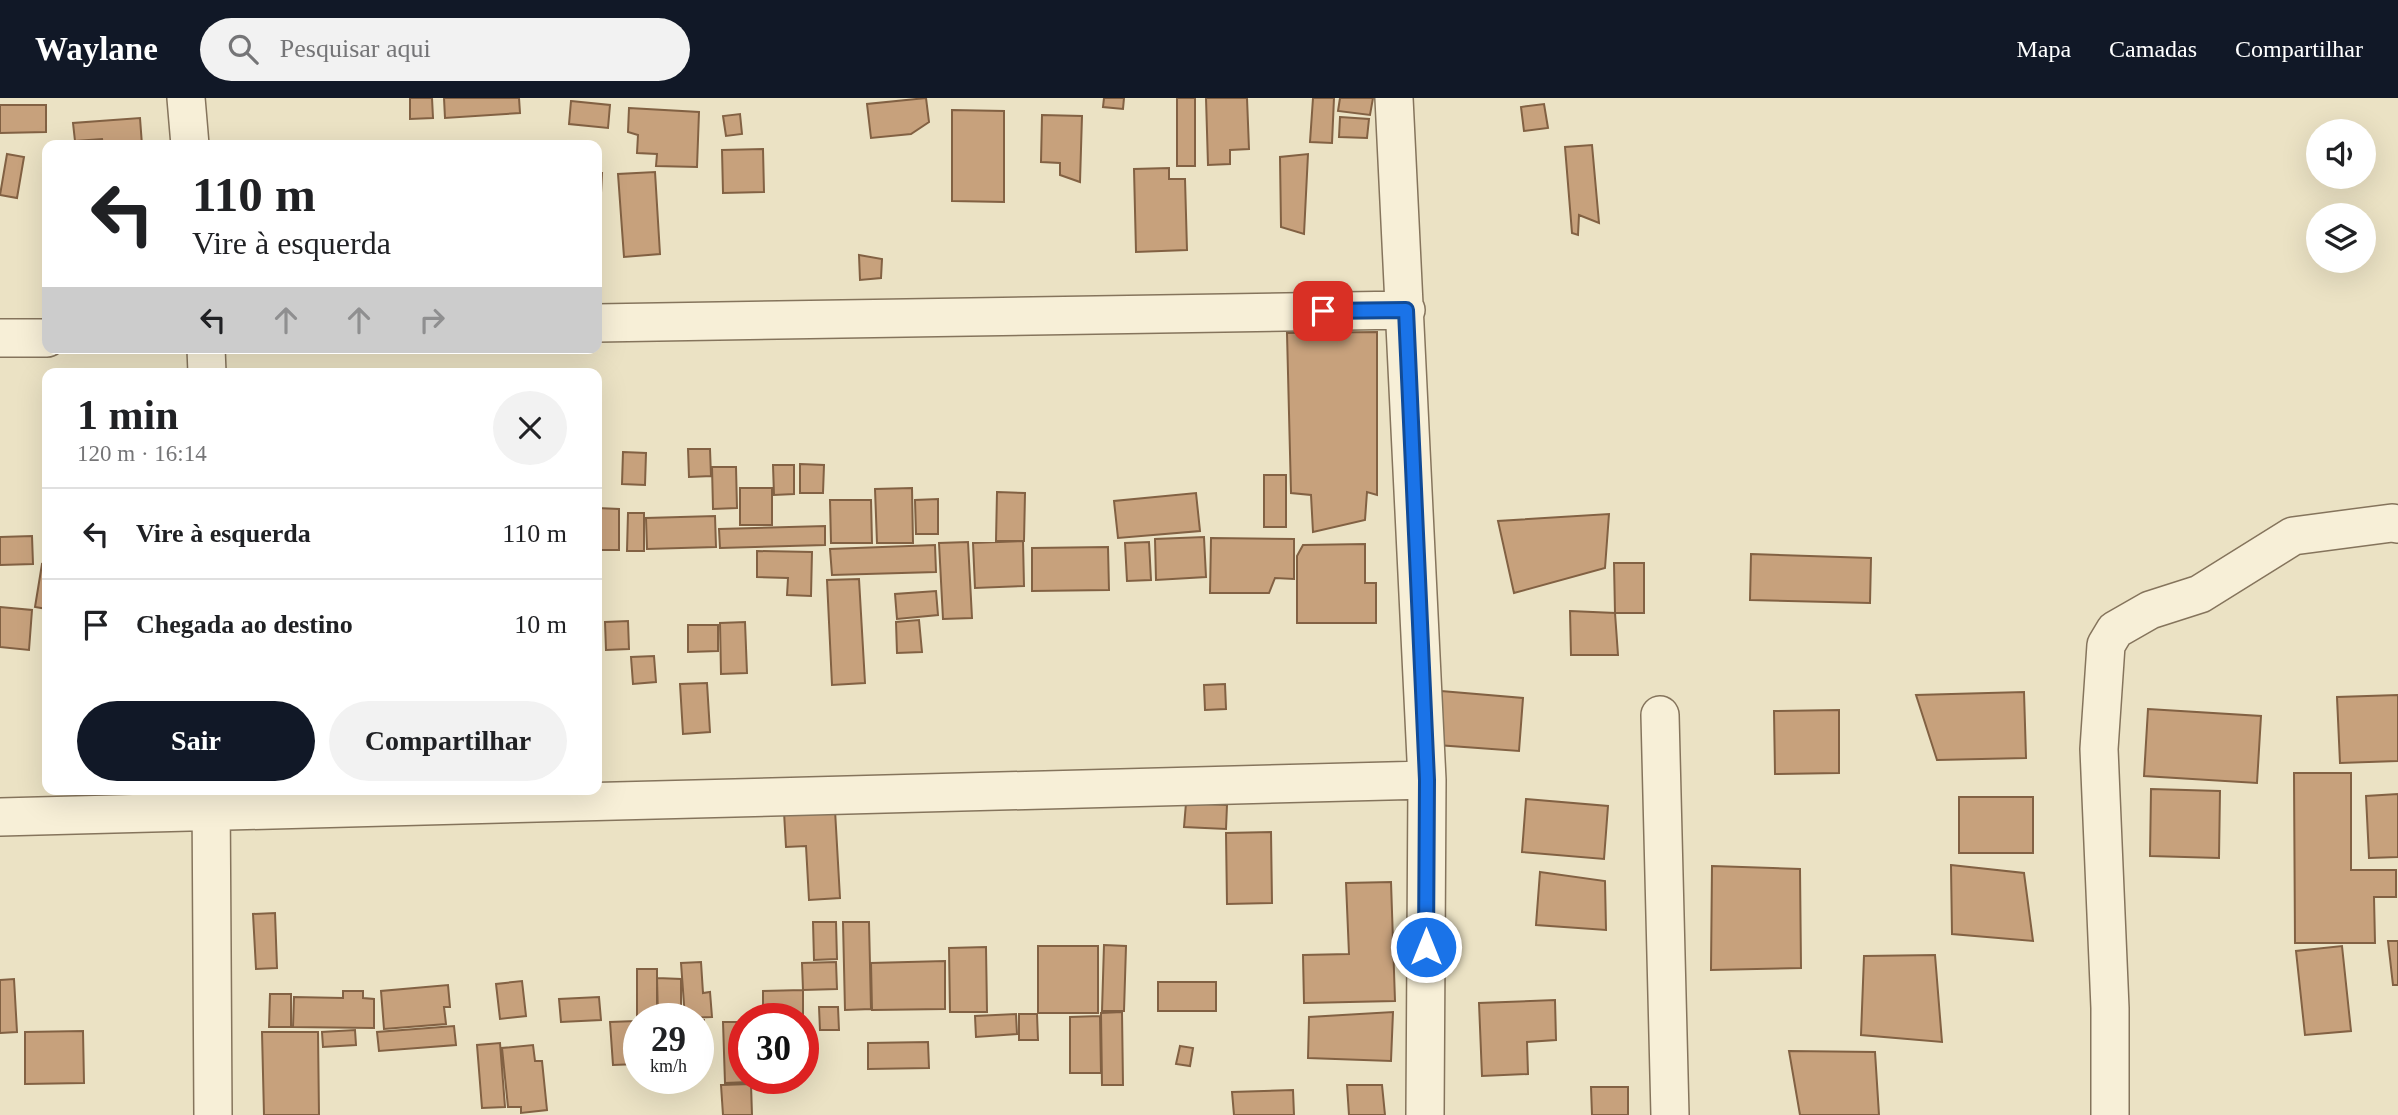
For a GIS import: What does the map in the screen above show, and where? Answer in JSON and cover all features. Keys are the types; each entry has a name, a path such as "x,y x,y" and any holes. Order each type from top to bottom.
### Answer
{"street":[{"path":"186,98 190,140"},
{"path":"1394,98 1427,780 1425,1115"},
{"path":"602,323 1406,310"},
{"path":"0,338 42,338"},
{"path":"2110,1115 2110,1008 2099,749 2106,645 2115,630 2150,610 2200,594 2293,536 2398,524"},
{"path":"1660,715 1670,1115"},
{"path":"602,794 1427,780"},
{"path":"0,817 211,800 515,795"},
{"path":"211,800 214,1115"}],"building":[{"path":"410,98 432,98 433,118 410,119"},
{"path":"444,98 519,98 520,113 445,118"},
{"path":"926,98 929,122 911,134 871,138 867,104"},
{"path":"1104,98 1124,98 1123,109 1103,107"},
{"path":"1177,98 1195,98 1195,166 1177,166"},
{"path":"1206,98 1247,98 1249,149 1230,150 1230,164 1208,165"},
{"path":"1313,98 1334,98 1332,143 1310,142"},
{"path":"1340,98 1373,98 1370,115 1338,111"},
{"path":"571,101 610,105 608,128 569,124"},
{"path":"1544,104 1548,128 1524,131 1521,107"},
{"path":"0,105 46,105 46,132 0,133"},
{"path":"629,108 699,112 697,167 656,166 657,154 637,153 638,135 628,132"},
{"path":"952,110 1004,111 1004,202 952,201"},
{"path":"740,114 742,134 726,136 723,116"},
{"path":"1042,115 1082,116 1080,182 1060,175 1060,163 1041,162"},
{"path":"1340,117 1369,119 1367,138 1339,137"},
{"path":"140,118 142,140 75,140 73,123"},
{"path":"1592,145 1599,223 1579,215 1578,235 1572,233 1565,147"},
{"path":"763,149 764,192 723,193 722,150"},
{"path":"7,154 24,157 17,198 0,195"},
{"path":"1308,154 1304,234 1281,227 1280,157"},
{"path":"1169,168 1169,179 1185,179 1187,250 1136,252 1134,169"},
{"path":"655,172 660,254 624,257 618,174"},
{"path":"859,255 882,259 881,278 860,280"},
{"path":"1377,332 1377,495 1367,492 1365,520 1313,532 1311,495 1291,493 1287,333"},
{"path":"688,449 710,449 711,476 689,477"},
{"path":"623,452 646,453 645,485 622,484"},
{"path":"800,464 824,465 823,493 800,493"},
{"path":"773,465 794,465 794,494 774,495"},
{"path":"712,467 736,467 737,508 713,509"},
{"path":"1264,475 1286,475 1286,527 1264,527"},
{"path":"740,488 772,488 772,525 740,525"},
{"path":"912,488 913,543 877,543 875,489"},
{"path":"997,492 1025,493 1024,541 996,541"},
{"path":"1196,493 1200,531 1118,538 1114,501"},
{"path":"938,499 938,534 916,534 915,500"},
{"path":"830,500 871,500 872,543 831,543"},
{"path":"602,508 619,509 619,550 602,550"},
{"path":"628,513 644,513 644,551 627,551"},
{"path":"1609,514 1605,568 1514,593 1498,521"},
{"path":"715,516 716,547 647,549 646,518"},
{"path":"825,526 825,545 720,548 719,529"},
{"path":"32,536 33,564 0,565 0,537"},
{"path":"1204,537 1206,577 1156,580 1155,539"},
{"path":"1211,538 1294,539 1294,579 1275,578 1269,593 1210,593"},
{"path":"1023,541 1024,586 975,588 973,543"},
{"path":"968,542 972,618 943,619 939,543"},
{"path":"1149,542 1151,580 1127,581 1125,543"},
{"path":"1365,544 1365,583 1376,583 1376,623 1297,623 1297,556 1303,545"},
{"path":"935,545 936,572 832,575 830,549"},
{"path":"1108,547 1109,590 1032,591 1032,548"},
{"path":"757,551 812,552 811,596 787,595 788,578 757,577"},
{"path":"1751,554 1871,558 1870,603 1750,600"},
{"path":"1614,563 1644,563 1644,613 1615,613"},
{"path":"42,564 42,608 35,607"},
{"path":"859,579 865,683 832,685 827,580"},
{"path":"936,591 938,615 897,619 895,594"},
{"path":"0,607 32,610 29,650 0,647"},
{"path":"1570,611 1615,613 1618,655 1571,655"},
{"path":"919,620 922,652 897,653 896,622"},
{"path":"628,621 629,649 606,650 605,622"},
{"path":"745,622 747,673 721,674 720,623"},
{"path":"688,625 718,625 718,651 688,652"},
{"path":"654,656 656,682 633,684 631,657"},
{"path":"707,683 710,732 683,734 680,684"},
{"path":"1225,684 1226,709 1205,710 1204,685"},
{"path":"1441,691 1523,698 1519,751 1437,745"},
{"path":"2024,692 2026,758 1937,760 1916,695"},
{"path":"2398,695 2398,761 2340,763 2337,697"},
{"path":"2148,709 2261,716 2257,783 2144,776"},
{"path":"1839,710 1839,773 1775,774 1774,711"},
{"path":"2294,773 2351,773 2351,870 2396,870 2396,897 2374,897 2375,943 2295,943"},
{"path":"2151,789 2220,791 2219,858 2150,856"},
{"path":"2398,794 2398,857 2369,858 2366,796"},
{"path":"1959,797 2033,797 2033,853 1959,853"},
{"path":"1526,799 1608,806 1604,859 1522,852"},
{"path":"1186,803 1227,805 1226,829 1184,827"},
{"path":"835,810 840,898 809,900 806,846 786,847 784,812"},
{"path":"1271,832 1272,903 1227,904 1226,833"},
{"path":"1951,865 2024,873 2033,941 1952,934"},
{"path":"1712,866 1800,869 1801,968 1711,970"},
{"path":"1540,872 1605,881 1606,930 1536,925"},
{"path":"1391,882 1395,1001 1304,1003 1303,955 1349,954 1346,883"},
{"path":"275,913 277,968 256,969 253,914"},
{"path":"813,922 836,922 837,959 814,960"},
{"path":"843,922 869,922 871,1009 845,1010"},
{"path":"2388,941 2398,941 2398,985 2393,985"},
{"path":"1104,945 1126,946 1124,1011 1102,1011"},
{"path":"1038,946 1098,946 1098,1013 1038,1013"},
{"path":"2342,946 2351,1031 2305,1035 2296,951"},
{"path":"986,947 987,1012 950,1012 949,948"},
{"path":"1935,955 1942,1042 1861,1035 1864,956"},
{"path":"945,961 945,1009 872,1010 871,963"},
{"path":"701,962 703,993 710,992 711,1003 684,1003 681,963"},
{"path":"836,962 837,989 803,990 802,963"},
{"path":"637,969 657,969 657,1003 637,1003"},
{"path":"657,978 681,979 681,1003 658,1003"},
{"path":"14,979 17,1032 0,1033 0,980"},
{"path":"522,981 526,1016 500,1019 496,984"},
{"path":"1158,982 1216,982 1216,1011 1158,1011"},
{"path":"448,985 450,1007 444,1007 446,1024 384,1029 381,991"},
{"path":"803,990 803,1003 763,1003 763,991"},
{"path":"343,991 363,991 363,998 374,999 374,1028 293,1027 294,997 343,998"},
{"path":"270,994 291,994 291,1027 269,1027"},
{"path":"599,997 601,1020 561,1022 559,999"},
{"path":"1555,1000 1556,1040 1527,1042 1528,1074 1482,1076 1479,1003"},
{"path":"819,1007 838,1007 839,1030 820,1030"},
{"path":"1122,1012 1123,1085 1102,1085 1101,1013"},
{"path":"1393,1012 1391,1061 1308,1058 1309,1017"},
{"path":"1016,1014 1017,1034 976,1037 975,1016"},
{"path":"1019,1014 1037,1014 1038,1040 1019,1040"},
{"path":"1100,1016 1101,1073 1070,1073 1070,1017"},
{"path":"610,1022 623,1022 623,1065 613,1065"},
{"path":"723,1022 728,1022 728,1083 725,1083"},
{"path":"454,1026 456,1045 379,1051 377,1032"},
{"path":"355,1030 356,1045 323,1047 322,1032"},
{"path":"83,1031 84,1083 25,1084 25,1032"},
{"path":"262,1032 318,1032 319,1115 264,1115"},
{"path":"928,1042 929,1068 868,1069 868,1043"},
{"path":"500,1043 505,1107 482,1108 477,1045"},
{"path":"533,1045 535,1061 542,1061 547,1110 521,1113 521,1107 508,1107 502,1048"},
{"path":"1180,1046 1193,1048 1190,1066 1176,1064"},
{"path":"1789,1051 1875,1052 1879,1115 1800,1115"},
{"path":"721,1085 728,1085 728,1094 751,1094 752,1115 723,1115"},
{"path":"1347,1085 1382,1085 1385,1115 1349,1115"},
{"path":"1591,1087 1628,1087 1628,1115 1592,1115"},
{"path":"1293,1090 1294,1115 1234,1115 1232,1092"}],"route":[{"path":"1323,311 1406,310 1427,780 1426,947"}]}
